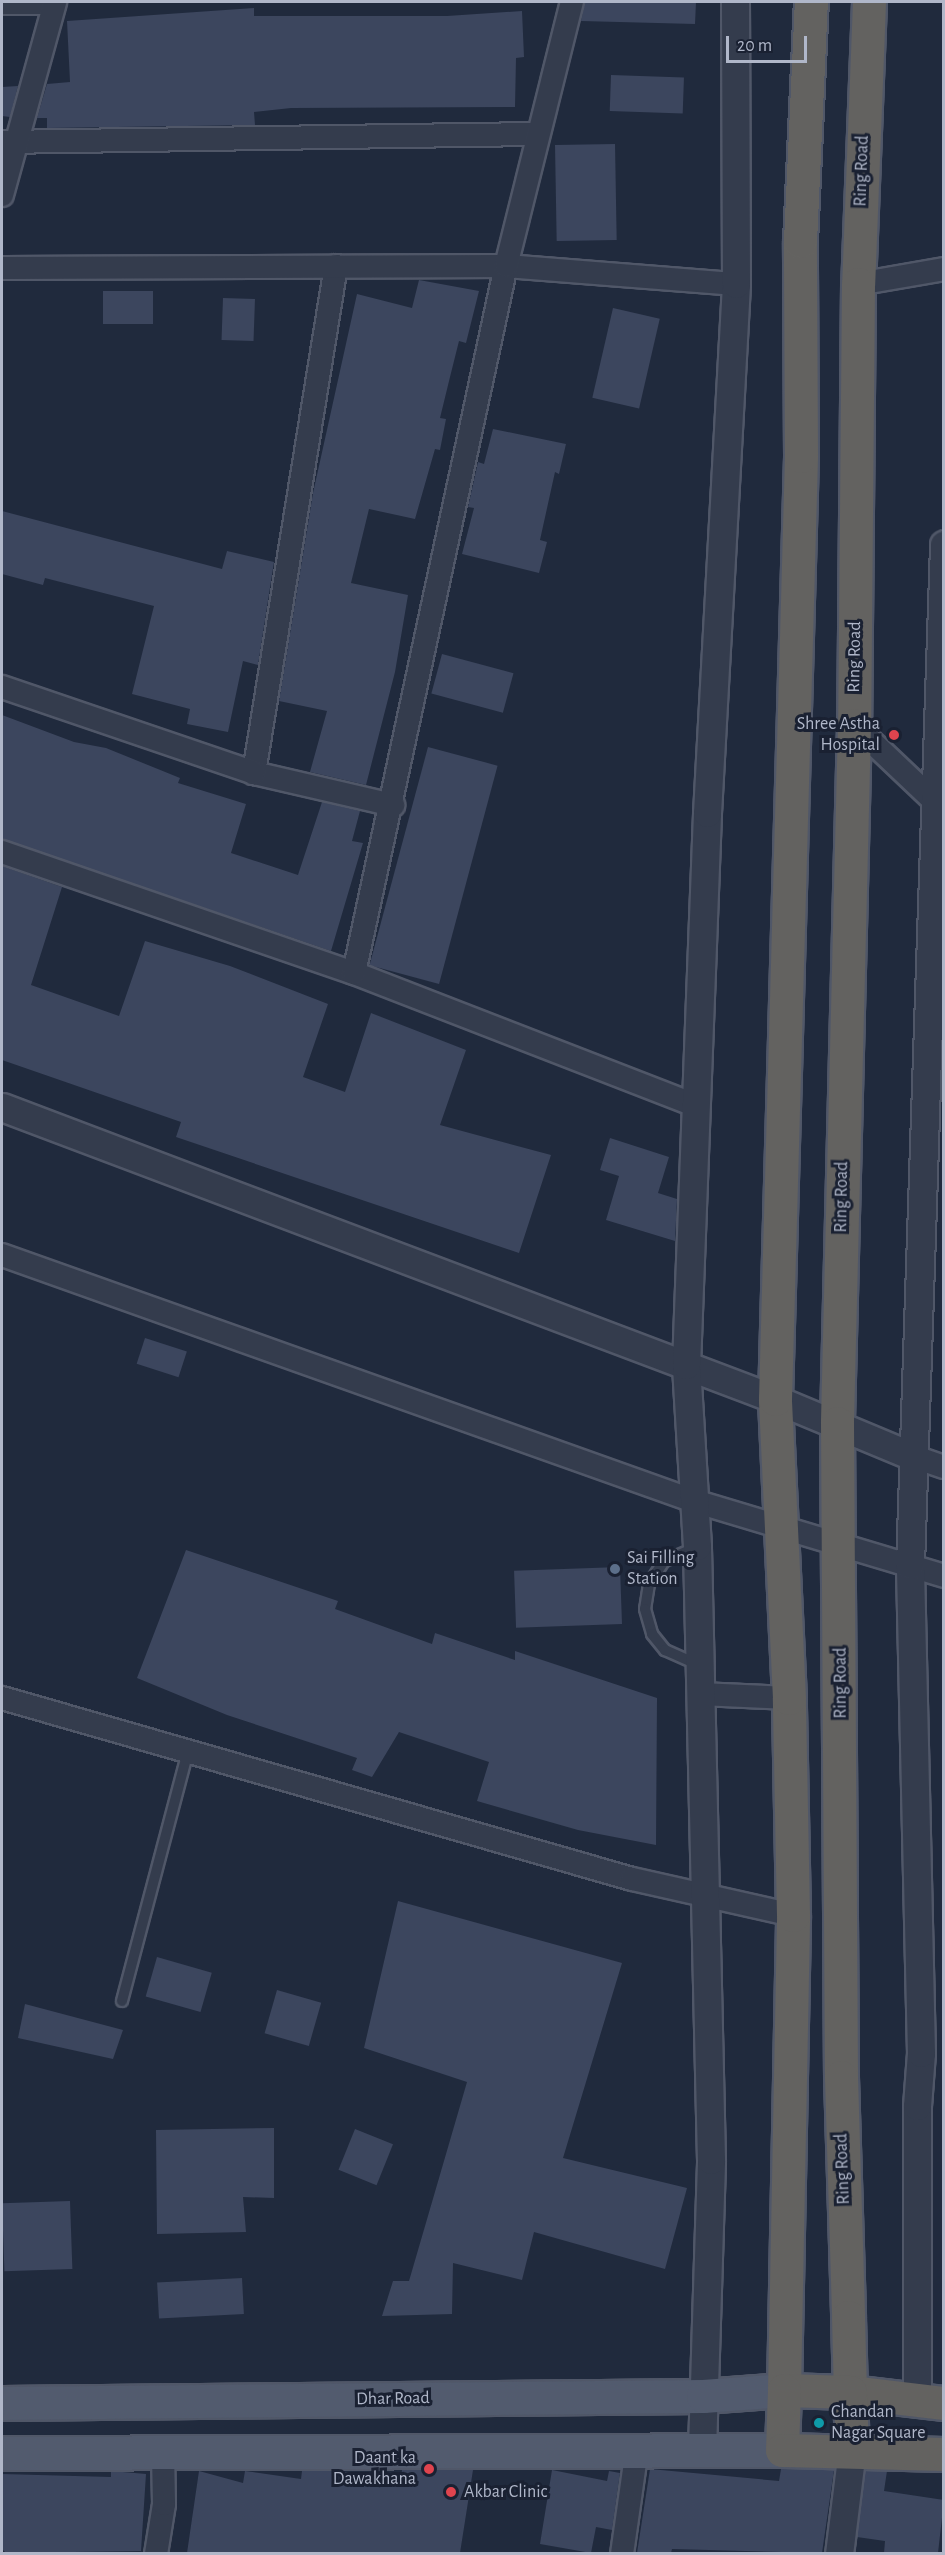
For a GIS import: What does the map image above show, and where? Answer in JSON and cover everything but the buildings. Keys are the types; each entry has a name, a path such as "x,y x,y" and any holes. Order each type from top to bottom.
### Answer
{"highway":[{"path":"811,2 801,241 801,456 776,1399 778,1529 789,1698 793,1914 782,2450 944,2454"},
{"name":"Ring Road","path":"852,2450 841,2077 841,1546 837,1423 854,725 858,284 869,2"},
{"path":"784,2390 850,2392 930,2402"}],"main road":[{"name":"Dhar Road","path":"2,2403 703,2396 784,2390"},
{"path":"2,2453 782,2450"}],"street":[{"path":"2,3 53,2 9,142 2,195"},
{"path":"354,973 393,805 506,266 536,134 572,2"},
{"path":"702,2449 711,2160 697,1546 691,1500 686,1365 707,813 736,284 735,2"},
{"path":"9,142 536,134"},
{"path":"254,773 336,266"},
{"path":"2,268 506,266 736,284"},
{"path":"858,284 944,269"},
{"path":"930,2402 910,1564 912,1456 938,800 944,545"},
{"path":"2,687 254,773 393,805"},
{"path":"854,725 938,800"},
{"path":"2,852 354,973 697,1106"},
{"path":"2,1107 776,1399 912,1456 944,1467"},
{"path":"2,1255 691,1500 778,1529 910,1564 944,1576"},
{"path":"700,1694 789,1698"},
{"path":"2,1698 621,1876 793,1914"},
{"path":"622,2553 637,2449"},
{"path":"838,2553 852,2450"},
{"path":"156,2553 164,2504 163,2452"}],"lane":[{"path":"697,1546 664,1561 649,1584 645,1609 652,1634 665,1650 700,1665"},
{"path":"122,2001 188,1752"}],"place":[{"name":"Shree Astha Hospital","path":"894,735"},
{"name":"Sai Filling Station","path":"615,1569"},
{"name":"Chandan Nagar Square","path":"819,2423"},
{"name":"Daant ka Dawakhana","path":"429,2469"},
{"name":"Akbar Clinic","path":"451,2492"}]}
